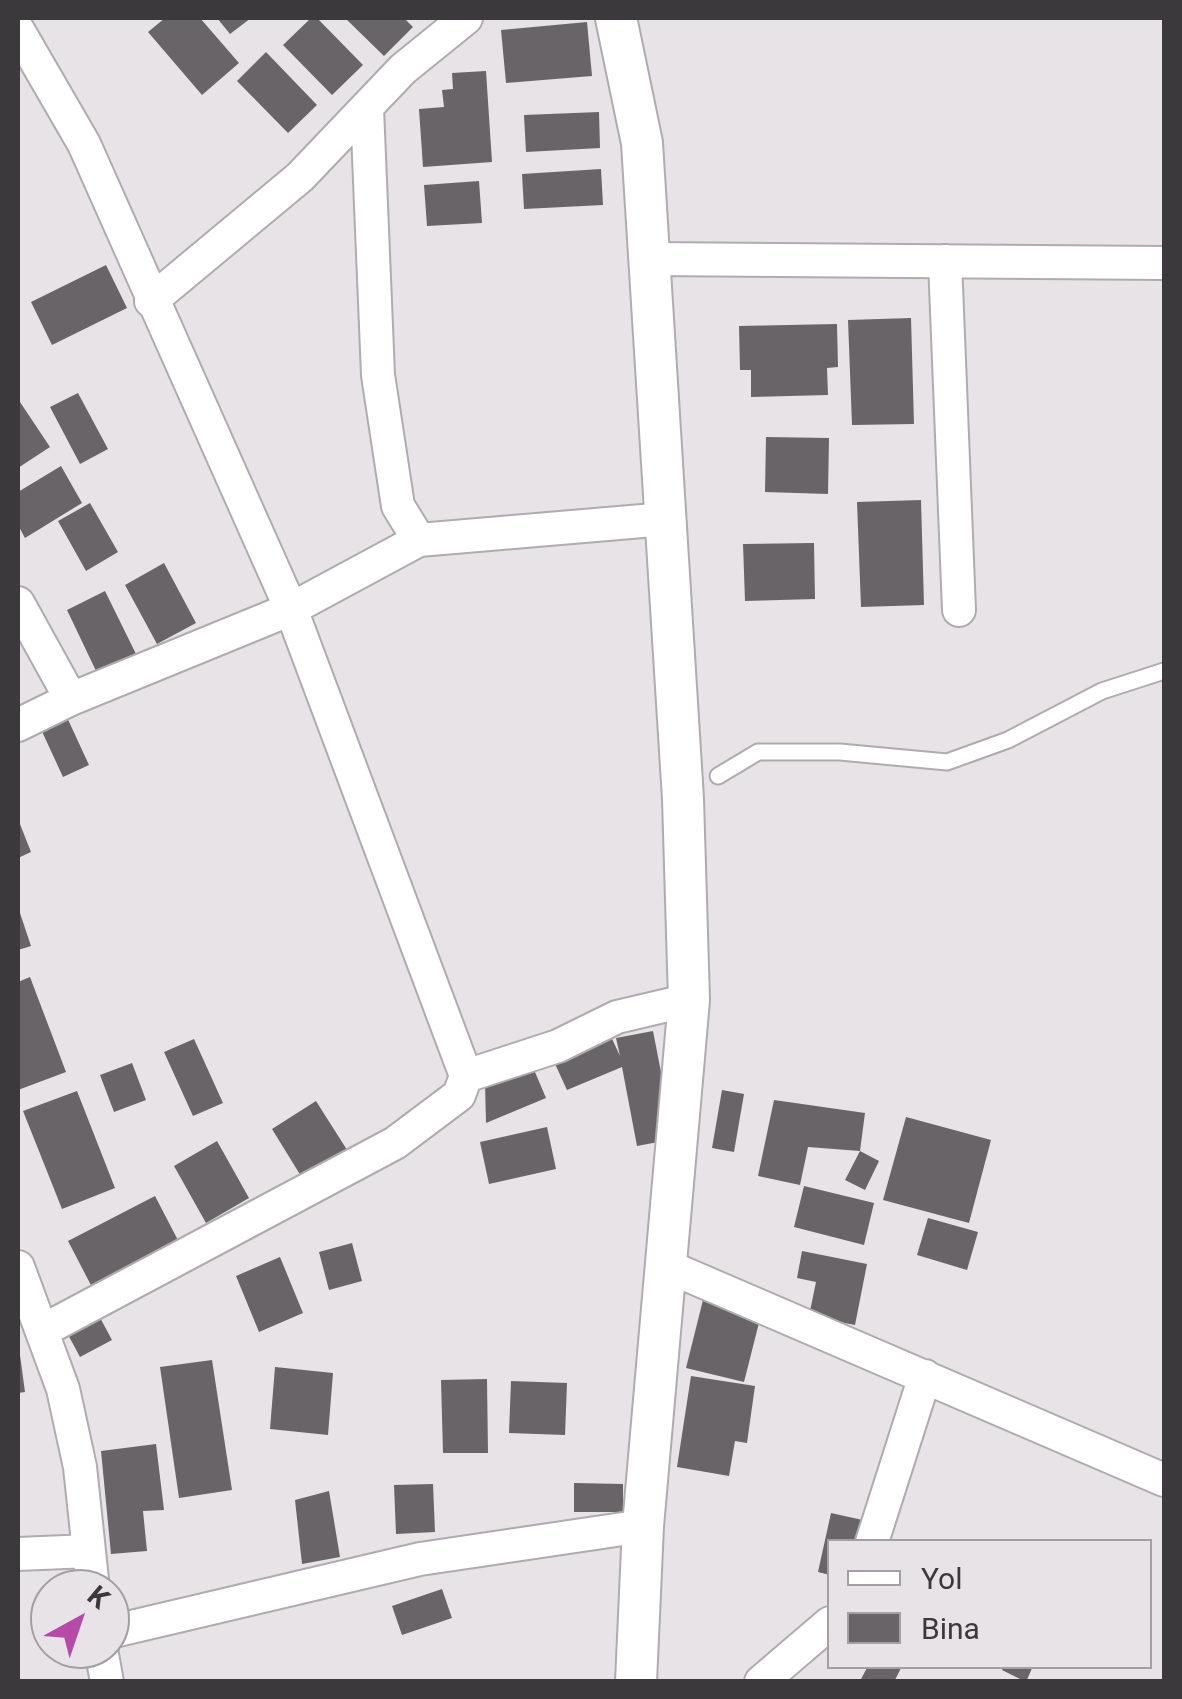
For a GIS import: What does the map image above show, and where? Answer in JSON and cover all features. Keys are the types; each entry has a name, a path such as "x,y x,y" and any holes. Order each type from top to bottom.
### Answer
{"street":[{"path":"151,301 300,177 403,69 466,18"},
{"path":"616,18 642,143 683,799 688,1000 669,1267 643,1526 636,1682"},
{"path":"18,30 84,144 291,609 466,1076 459,1095 394,1142 42,1331"},
{"path":"367,108 378,375 398,506 419,540"},
{"path":"649,259 1164,262"},
{"path":"945,261 959,610"},
{"path":"18,725 71,699 291,609 419,540 666,520"},
{"path":"18,603 71,699"},
{"path":"466,1076 558,1046 617,1017 688,1000"},
{"path":"18,1267 63,1389 80,1467 91,1569"},
{"path":"669,1267 1164,1480"},
{"path":"873,1539 925,1376"},
{"path":"130,1627 420,1559 643,1526"},
{"path":"18,1554 89,1550"},
{"path":"761,1682 827,1625"}],"lane":[{"path":"718,776 758,752 840,752 946,762 1008,740 1102,690 1164,671"}],"building":[{"path":"165,18 200,18 239,63 202,95 148,32"},
{"path":"217,18 251,18 230,34"},
{"path":"311,18 317,18 363,65 332,95 283,45"},
{"path":"345,18 404,18 413,27 384,56"},
{"path":"587,22 592,76 506,83 501,30"},
{"path":"266,52 317,105 288,133 237,81"},
{"path":"486,71 492,162 423,167 419,109 444,107 442,90 453,89 452,73"},
{"path":"599,112 600,148 526,152 524,115"},
{"path":"601,169 603,205 524,209 522,174"},
{"path":"479,181 482,223 427,226 424,185"},
{"path":"106,265 127,308 52,345 31,302"},
{"path":"911,318 914,424 852,425 848,320"},
{"path":"837,324 838,367 827,368 828,395 751,397 751,370 740,370 739,326"},
{"path":"78,393 108,449 80,464 50,407"},
{"path":"18,404 50,447 18,468"},
{"path":"766,437 829,438 828,494 765,492"},
{"path":"61,466 82,503 25,538 18,525 18,492"},
{"path":"921,500 924,605 861,607 857,502"},
{"path":"90,503 118,552 86,571 58,521"},
{"path":"814,543 815,599 745,601 743,544"},
{"path":"164,563 196,623 157,644 125,585"},
{"path":"105,591 136,654 97,673 67,610"},
{"path":"65,713 89,765 63,777 39,725"},
{"path":"18,819 31,852 18,858"},
{"path":"18,907 31,946 18,950"},
{"path":"30,977 66,1072 18,1090 18,982"},
{"path":"608,1030 620,1056 616,1038 653,1031 674,1139 637,1146 622,1067 567,1090 551,1055"},
{"path":"194,1039 223,1103 193,1116 164,1052"},
{"path":"132,1063 146,1100 114,1112 100,1075"},
{"path":"532,1065 546,1098 486,1123 485,1084"},
{"path":"722,1090 744,1094 734,1152 712,1148"},
{"path":"77,1091 115,1188 62,1209 23,1111"},
{"path":"774,1100 865,1113 860,1151 808,1147 800,1185 758,1176"},
{"path":"316,1101 349,1153 304,1181 272,1129"},
{"path":"906,1117 991,1140 969,1223 883,1200"},
{"path":"547,1127 556,1169 489,1184 480,1142"},
{"path":"217,1141 249,1198 206,1223 174,1166"},
{"path":"860,1151 879,1161 865,1190 845,1180"},
{"path":"804,1186 874,1203 864,1245 794,1227"},
{"path":"155,1196 181,1246 94,1291 68,1241"},
{"path":"928,1218 978,1232 967,1270 917,1255"},
{"path":"352,1243 362,1281 329,1290 319,1252"},
{"path":"802,1251 867,1264 855,1325 809,1316 816,1282 797,1278"},
{"path":"280,1257 303,1313 259,1332 236,1276"},
{"path":"704,1296 762,1311 744,1382 686,1368"},
{"path":"97,1312 112,1340 80,1357 65,1329"},
{"path":"18,1340 25,1392 18,1393"},
{"path":"212,1360 232,1490 179,1498 160,1367"},
{"path":"275,1367 333,1373 328,1435 270,1429"},
{"path":"691,1376 755,1386 747,1443 735,1441 729,1476 677,1467"},
{"path":"487,1379 488,1453 443,1453 441,1380"},
{"path":"511,1381 567,1383 565,1435 509,1433"},
{"path":"156,1444 164,1510 143,1511 147,1551 111,1554 101,1451"},
{"path":"574,1483 623,1484 623,1512 574,1512"},
{"path":"433,1484 435,1532 396,1534 394,1485"},
{"path":"329,1491 340,1557 302,1564 295,1500"},
{"path":"831,1513 867,1521 863,1539 827,1539 827,1574 818,1572"},
{"path":"442,1589 452,1618 402,1635 392,1606"},
{"path":"866,1669 900,1669 894,1682 861,1679"},
{"path":"1002,1669 1032,1669 1026,1682"}]}
